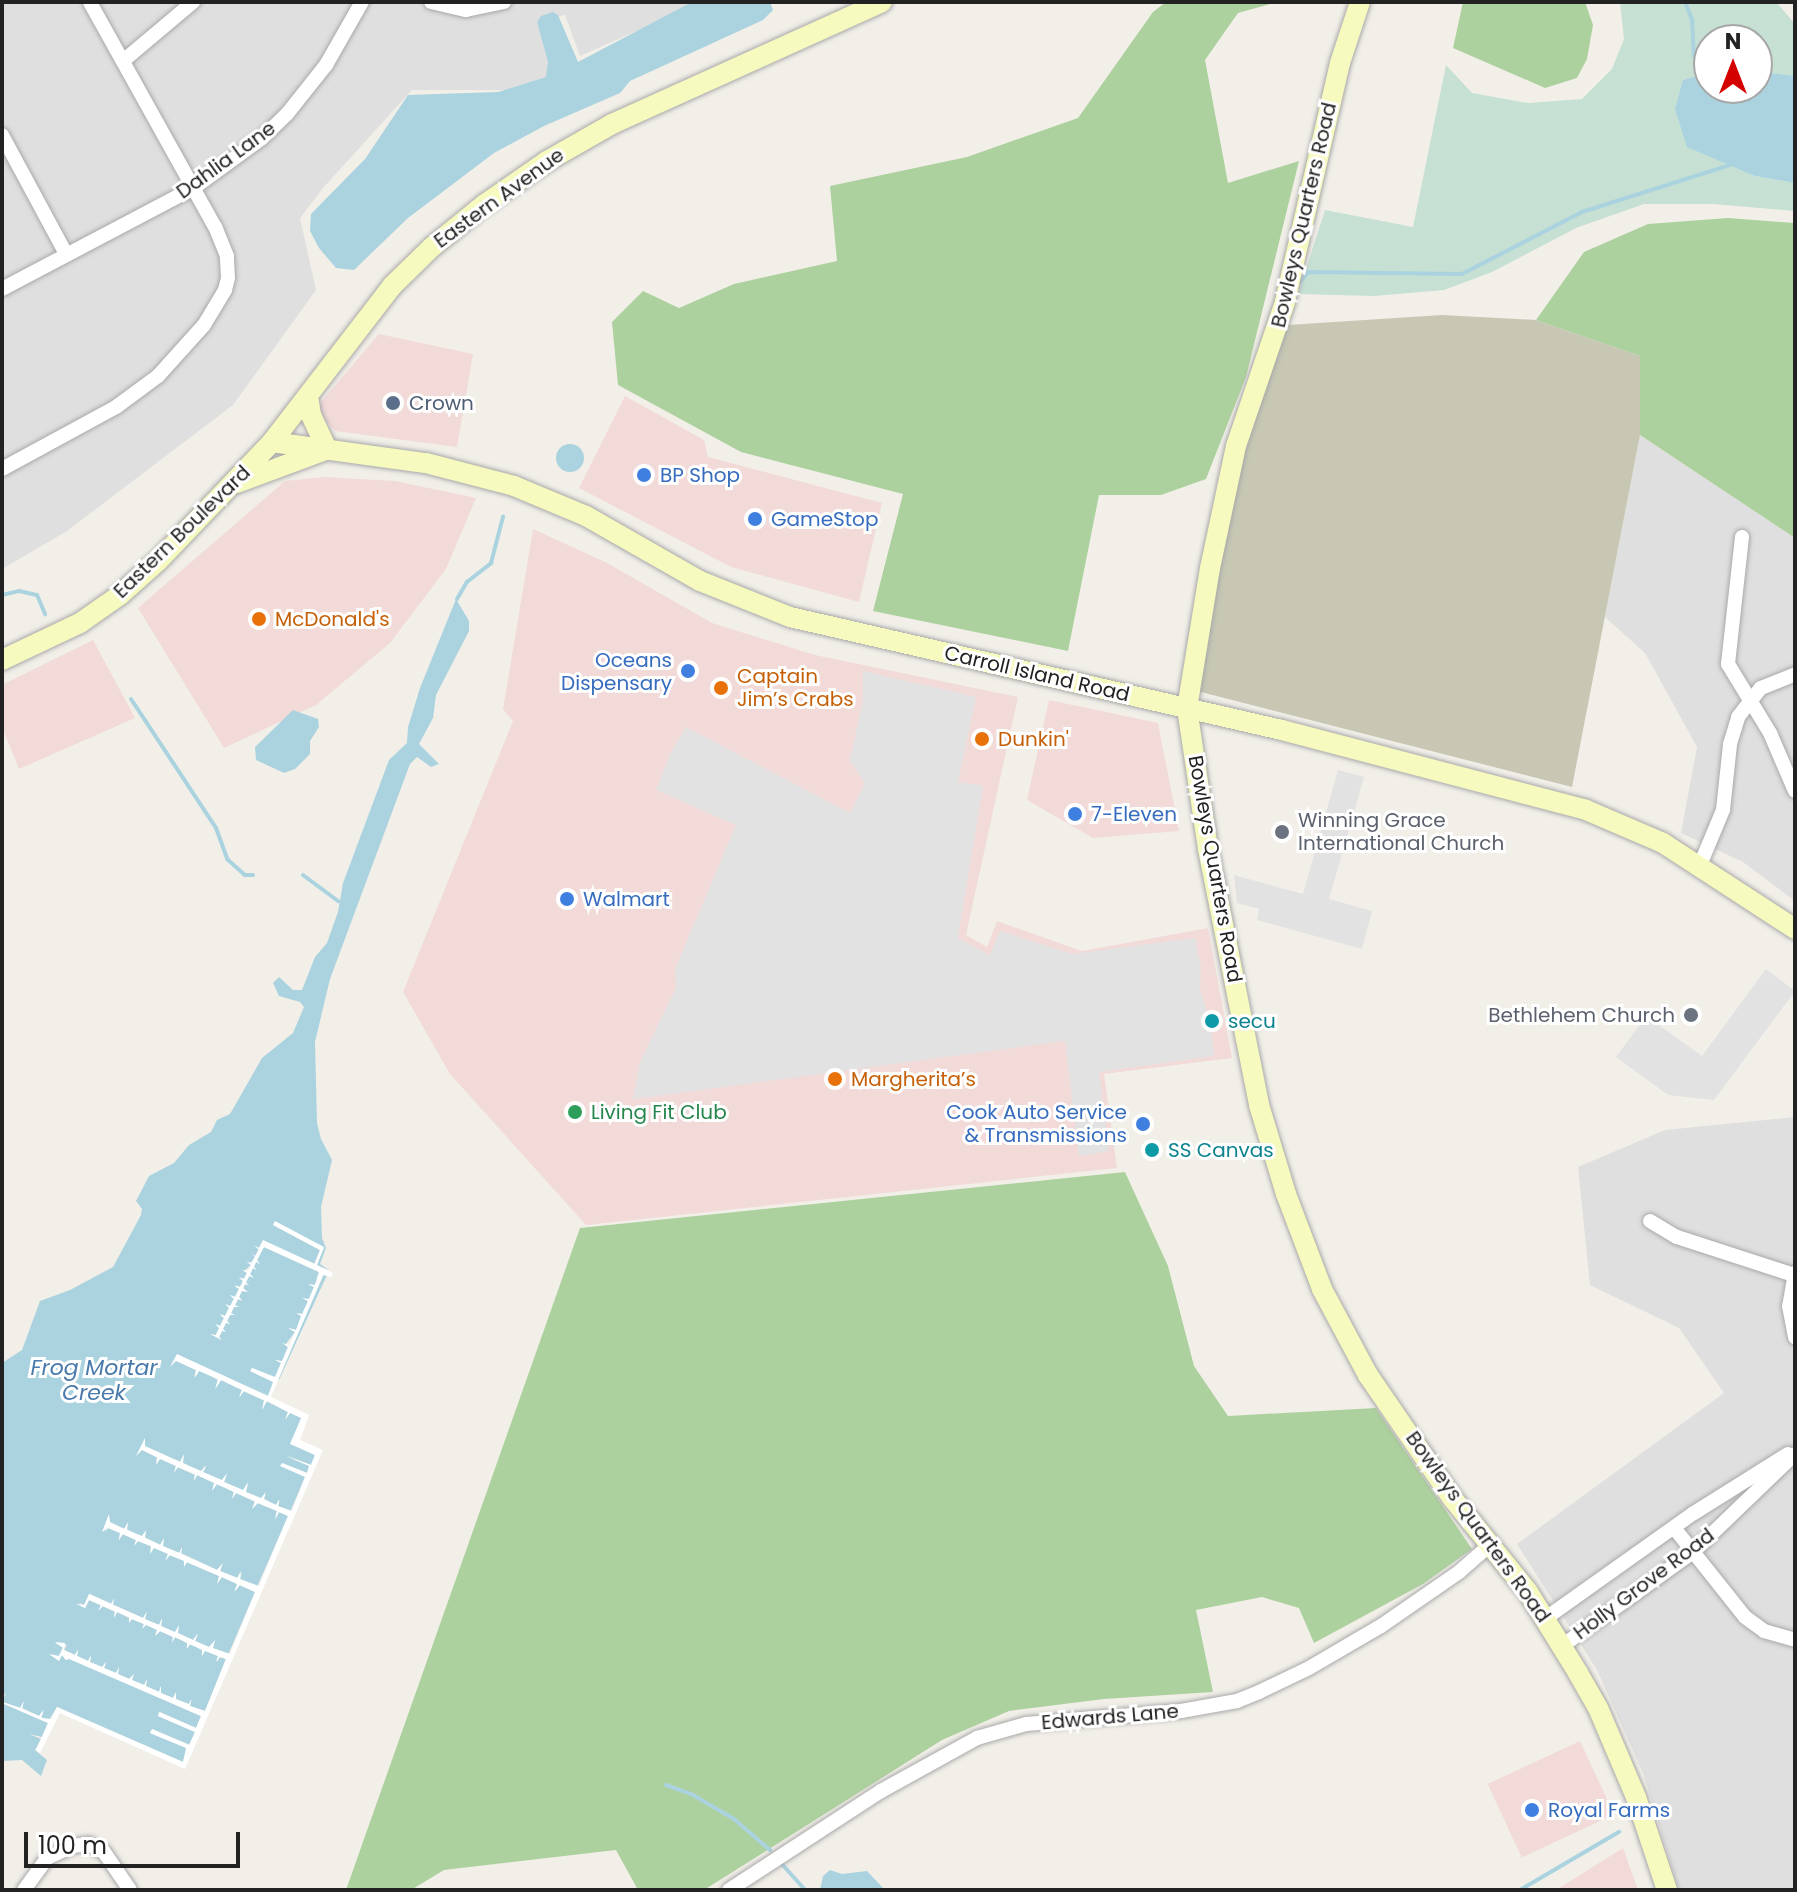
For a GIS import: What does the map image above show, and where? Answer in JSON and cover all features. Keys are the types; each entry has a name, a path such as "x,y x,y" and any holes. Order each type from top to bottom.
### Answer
{"street":[{"path":"2,469 138,392 171,364 204,325 225,290 228,266 224,246 90,2"},
{"path":"123,61 193,2"},
{"name":"Dahlia Lane","path":"2,289 192,189 262,138 287,114 326,65 362,2"},
{"path":"431,2 466,10 504,2"},
{"name":"Eastern Avenue","path":"272,442 414,263 518,180 577,142 642,109 882,2"},
{"name":"Bowleys Quarters Road","path":"1360,2 1340,63 1278,327 1236,446 1210,568 1187,708 1208,849 1256,1090 1286,1194 1322,1289 1345,1337 1453,1499 1546,1618 1598,1708 1650,1833 1667,1890"},
{"path":"2,135 66,254"},
{"path":"233,485 327,450 311,415 308,396"},
{"name":"Carroll Island Road","path":"272,442 426,463 514,486 586,516 710,586 790,617 1351,746 1586,810 1636,830 1700,865 1795,929"},
{"name":"Eastern Boulevard","path":"2,660 60,634 105,607 158,561 272,442"},
{"path":"1742,537 1727,656 1730,672 1750,698 1770,733 1795,791"},
{"path":"1700,865 1723,810 1732,734 1750,698 1769,683 1795,674"},
{"path":"1650,1221 1677,1237 1795,1274 1789,1306 1795,1337"},
{"name":"Holly Grove Road","path":"1546,1618 1746,1479 1795,1452"},
{"name":"Holly Grove Road","path":"1562,1646 1693,1552 1795,1452"},
{"path":"1675,1529 1750,1622 1773,1635 1795,1640"},
{"name":"Edwards Lane","path":"729,1890 881,1791 977,1738 1026,1724 1181,1711 1237,1701 1259,1692 1309,1668 1381,1626 1459,1572 1490,1545"},
{"path":"24,1890 47,1858 73,1846 89,1844 104,1852 130,1890"}],"shaded area":[{"path":"2,2 702,2 580,56 565,15 538,20 551,75 514,90 412,90 323,188 300,218 316,290 233,405 67,531 2,569"},
{"path":"1620,2 1776,2 1795,24 1795,76 1773,73 1773,24 1693,24 1693,77 1683,80 1693,93 1693,104 1701,104 1755,176 1795,183 1795,211 1713,204 1644,204 1576,228 1492,272 1444,290 1374,296 1298,294 1325,210 1413,227 1446,65 1472,93 1528,103 1582,99 1612,69 1624,39"},
{"path":"1442,315 1536,320 1640,356 1640,435 1572,787 1197,691 1217,542 1249,427 1288,325"},
{"path":"379,334 473,354 457,447 335,431 315,409"},
{"path":"625,396 704,440 708,457 882,503 859,602 731,567 579,488"},
{"path":"1640,435 1795,538 1795,901 1743,862 1681,833 1697,747 1645,653 1605,617"},
{"path":"323,477 395,481 476,498 446,569 390,643 316,705 224,748 138,608 285,481"},
{"path":"533,529 607,563 712,623 815,655 1018,697 966,935 987,947 997,921 1082,951 1208,928 1232,1058 1104,1074 1117,1168 586,1225 450,1074 403,992 513,721 503,709"},
{"path":"93,640 135,718 19,769 2,727 2,685"},
{"path":"863,671 976,697 958,782 983,786 958,938 990,955 1000,931 1072,954 1195,938 1201,967 1200,989 1210,1022 1214,1056 1099,1072 1109,1151 1079,1156 1065,1041 633,1099 640,1062 676,988 675,969 736,825 656,790 670,754 686,727 850,813 865,784 850,760 863,700"},
{"path":"1049,700 1158,723 1179,831 1093,838 1027,800"},
{"path":"1338,770 1364,777 1329,899 1372,911 1362,949 1257,920 1259,909 1237,903 1234,875 1303,894"},
{"path":"1766,969 1795,991 1714,1100 1668,1095 1616,1057 1646,1016 1702,1056"},
{"path":"1795,1117 1795,1890 1679,1890 1643,1773 1597,1670 1517,1544 1724,1393 1679,1328 1590,1285 1578,1167 1665,1130"},
{"path":"1580,1741 1614,1814 1522,1858 1488,1784"},
{"path":"1623,1848 1638,1890 1556,1890"}],"green space":[{"path":"1166,2 1277,2 1238,13 1205,60 1228,183 1299,161 1246,377 1206,479 1161,495 1099,495 1068,651 873,611 903,494 741,452 618,385 612,322 643,291 679,308 734,284 837,261 830,186 967,157 1078,118 1153,12"},
{"path":"1463,2 1585,2 1593,25 1587,59 1577,78 1545,88 1453,48"},
{"path":"1728,218 1795,223 1795,538 1640,435 1640,356 1536,320 1584,252 1648,224"},
{"path":"1125,1172 1168,1266 1194,1366 1228,1416 1376,1408 1472,1549 1423,1584 1314,1643 1299,1608 1262,1597 1196,1610 1213,1692 1104,1699 1009,1711 942,1740 704,1890 638,1890 616,1850 444,1870 411,1890 346,1890 580,1228"}],"water":[{"path":"692,2 770,2 773,10 763,20 630,81 620,93 544,126 494,153 408,218 354,270 336,268 319,248 310,231 311,214 365,159 408,95 498,92 546,77 548,62 537,22 541,16 553,12 558,15 578,62"},
{"path":"1773,73 1795,76 1795,183 1755,176 1687,147 1675,109 1683,80 1693,77 1693,104 1773,104"},
{"path":"570,444 580,448 584,458 580,468 570,472 560,468 556,458 560,448"},
{"name":"Frog Mortar Creek","path":"456,599 469,621 469,631 436,695 433,718 419,744 439,764 431,767 417,757 410,764 330,979 315,1042 317,1123 332,1160 321,1207 322,1238 326,1248 320,1264 329,1270 316,1265 324,1248 273,1225 320,1250 314,1264 263,1241 251,1264 246,1262 251,1265 244,1271 247,1273 243,1280 238,1278 243,1281 240,1287 234,1286 239,1289 235,1297 230,1295 234,1298 230,1307 226,1304 229,1308 225,1316 220,1315 224,1318 220,1326 216,1324 220,1327 215,1336 210,1334 222,1340 219,1337 226,1322 230,1324 227,1321 238,1299 242,1300 239,1297 242,1290 248,1292 243,1289 253,1268 257,1270 253,1267 264,1247 319,1272 315,1285 310,1285 314,1287 309,1299 304,1299 308,1301 302,1315 297,1314 302,1316 296,1330 289,1328 295,1332 285,1345 288,1347 282,1362 276,1360 281,1363 275,1378 252,1368 251,1371 274,1382 268,1396 177,1355 172,1367 175,1360 196,1370 194,1377 199,1370 218,1380 216,1388 221,1380 242,1390 239,1397 243,1391 265,1401 262,1410 266,1401 288,1412 286,1418 290,1412 302,1418 292,1443 315,1455 311,1465 286,1455 310,1466 307,1473 282,1463 305,1477 290,1512 278,1506 280,1500 276,1505 263,1499 264,1495 262,1499 245,1492 249,1483 244,1491 224,1482 227,1474 222,1481 203,1472 205,1465 201,1472 182,1463 184,1455 181,1462 144,1446 142,1450 158,1458 157,1464 159,1458 176,1466 174,1472 177,1467 195,1475 194,1481 197,1475 215,1483 212,1491 216,1484 234,1492 232,1498 236,1493 255,1502 252,1509 257,1503 277,1511 275,1518 279,1512 288,1516 257,1587 240,1579 242,1573 238,1578 220,1571 222,1563 218,1570 181,1553 182,1547 180,1553 162,1546 164,1538 161,1545 144,1537 146,1531 143,1537 126,1529 128,1523 125,1529 109,1522 105,1533 108,1528 120,1533 119,1540 122,1534 136,1540 135,1545 138,1541 152,1547 150,1554 153,1547 168,1554 166,1561 169,1555 185,1561 184,1567 186,1562 219,1576 218,1583 221,1577 238,1584 236,1591 239,1585 255,1592 228,1655 212,1648 215,1641 209,1647 195,1641 198,1634 193,1640 177,1633 179,1626 176,1633 161,1626 162,1619 159,1625 144,1619 147,1611 143,1618 90,1594 84,1605 78,1602 85,1608 89,1600 115,1612 114,1617 117,1612 129,1618 129,1623 131,1619 144,1624 142,1628 145,1624 158,1630 156,1635 160,1631 173,1637 172,1642 174,1637 188,1643 186,1648 189,1644 203,1650 201,1656 204,1650 218,1656 217,1662 220,1657 226,1659 205,1711 190,1706 192,1699 189,1705 175,1699 176,1693 173,1698 161,1693 161,1686 159,1692 146,1686 147,1680 144,1685 131,1680 134,1674 130,1679 117,1674 119,1667 116,1673 104,1668 106,1662 102,1667 90,1662 91,1656 88,1661 77,1656 78,1650 75,1655 64,1650 67,1645 55,1643 63,1647 59,1656 50,1655 58,1658 62,1655 66,1660 69,1658 201,1716 196,1728 160,1712 158,1716 195,1732 190,1745 152,1729 150,1733 187,1748 183,1762 57,1707 49,1720 41,1717 43,1710 39,1716 22,1708 24,1701 21,1708 2,1702 6,1693 2,1696 2,1363 22,1350 40,1301 70,1290 113,1267 141,1215 142,1209 136,1201 149,1176 174,1163 189,1145 211,1132 217,1120 230,1114 262,1058 293,1033 304,1007 300,1002 279,996 273,983 279,977 293,990 302,990 315,957 327,943 338,912 343,883 389,760 407,743 408,727 420,688"},
{"path":"293,710 318,719 319,727 310,741 310,754 295,769 284,773 256,760 255,747"},
{"path":"324,1274 327,1275 279,1380 278,1379"},
{"path":"2,1703 48,1723 42,1737 29,1734 41,1739 35,1750 47,1760 41,1776 22,1760 2,1761"},
{"path":"830,1870 842,1874 867,1871 885,1890 820,1890 823,1876"}],"pier":[{"path":"275,1221 324,1247 317,1265 333,1273 331,1277 323,1275 271,1397 309,1415 300,1440 323,1450 185,1769 60,1713 40,1753 36,1750 48,1723 2,1702 20,1708 24,1701 22,1709 39,1716 44,1710 41,1718 51,1719 57,1707 183,1762 186,1748 150,1733 152,1729 189,1745 195,1732 158,1716 159,1712 196,1728 201,1716 66,1660 62,1655 59,1661 49,1654 59,1656 63,1648 55,1642 65,1643 64,1650 75,1655 78,1649 77,1656 88,1661 91,1655 90,1662 102,1667 106,1662 104,1668 116,1673 119,1667 118,1674 129,1679 134,1674 132,1680 144,1685 147,1679 146,1686 159,1692 161,1686 161,1693 173,1698 176,1692 176,1699 189,1704 191,1699 190,1706 205,1711 226,1659 220,1657 216,1662 218,1656 205,1651 202,1656 202,1650 190,1644 187,1649 187,1643 175,1637 172,1643 173,1637 160,1631 155,1636 157,1630 146,1625 142,1629 144,1624 132,1619 129,1623 129,1617 117,1612 114,1618 115,1611 103,1606 98,1611 101,1605 89,1600 85,1608 76,1604 84,1605 89,1594 111,1604 114,1598 113,1605 143,1618 147,1612 145,1619 159,1625 162,1618 161,1626 175,1632 179,1625 178,1633 193,1640 198,1633 195,1641 209,1647 215,1640 213,1648 230,1654 255,1592 240,1585 234,1592 237,1584 222,1577 217,1584 219,1576 187,1562 184,1567 184,1561 170,1555 165,1561 168,1554 154,1548 150,1554 151,1546 138,1541 134,1546 136,1540 123,1534 119,1540 120,1533 108,1528 102,1532 109,1514 110,1522 124,1529 128,1522 127,1530 142,1536 146,1530 145,1538 160,1545 164,1538 163,1546 179,1553 182,1547 181,1554 217,1570 223,1563 220,1571 237,1578 241,1571 240,1579 259,1586 288,1516 279,1512 275,1520 277,1511 258,1503 252,1509 255,1501 236,1493 232,1499 234,1492 217,1484 212,1491 214,1483 197,1475 194,1481 195,1474 178,1467 174,1473 176,1466 160,1459 156,1465 157,1457 142,1450 136,1456 145,1438 145,1446 180,1462 184,1454 183,1463 201,1471 207,1465 203,1472 222,1480 227,1473 224,1482 243,1490 248,1482 246,1492 261,1498 266,1492 264,1499 276,1505 279,1499 278,1506 292,1511 305,1477 280,1466 282,1463 307,1473 309,1466 285,1456 311,1465 315,1455 290,1444 301,1418 290,1413 285,1420 288,1412 267,1401 262,1410 264,1400 244,1391 239,1398 242,1390 221,1380 215,1389 218,1379 199,1371 195,1378 196,1370 176,1361 170,1367 177,1354 268,1396 273,1382 250,1371 252,1368 275,1377 281,1363 275,1360 282,1361 288,1347 282,1343 289,1345 295,1332 288,1328 296,1330 301,1316 296,1313 302,1314 308,1301 302,1298 309,1299 314,1287 308,1284 315,1285 319,1272 264,1247 257,1260 260,1264 256,1262 254,1267 257,1270 253,1268 250,1274 254,1278 249,1276 246,1282 249,1286 245,1284 243,1288 248,1292 242,1291 239,1297 242,1301 238,1299 235,1305 239,1307 234,1307 231,1313 235,1315 230,1315 227,1321 230,1324 226,1323 223,1329 226,1332 222,1331 219,1337 222,1340 210,1334 216,1335 219,1328 215,1324 220,1326 224,1318 220,1314 225,1316 229,1308 225,1304 230,1306 234,1299 230,1295 235,1297 239,1289 235,1285 240,1287 243,1281 239,1277 244,1279 247,1273 242,1270 248,1271 251,1265 247,1261 251,1263 255,1257 251,1253 255,1256 259,1250 254,1245 259,1248 263,1240 315,1264 320,1250 273,1225"}],"waterway":[{"path":"1685,2 1692,19 1693,37"},
{"path":"1300,282 1308,272 1462,274 1582,212 1730,165"},
{"name":"Frog Mortar Creek","path":"457,599 467,582 491,563 503,517"},
{"path":"2,595 19,591 37,595 45,614"},
{"path":"131,699 216,828 227,859 245,875 253,875"},
{"path":"303,875 338,901"},
{"path":"666,1785 693,1795 734,1819 770,1850"},
{"path":"1520,1890 1619,1832"},
{"path":"780,1862 805,1890"}],"place":[{"name":"Crown","path":"393,403"},
{"name":"BP Shop","path":"644,475"},
{"name":"GameStop","path":"755,519"},
{"name":"McDonald's","path":"259,619"},
{"name":"Oceans Dispensary","path":"688,671"},
{"name":"Captain Jim’s Crabs","path":"721,688"},
{"name":"Dunkin'","path":"982,739"},
{"name":"7-Eleven","path":"1075,814"},
{"name":"Winning Grace International Church","path":"1282,832"},
{"name":"Walmart","path":"567,899"},
{"name":"Bethlehem Church","path":"1691,1015"},
{"name":"secu","path":"1212,1021"},
{"name":"Margherita’s","path":"835,1079"},
{"name":"Living Fit Club","path":"575,1112"},
{"name":"Cook Auto Service & Transmissions","path":"1143,1124"},
{"name":"SS Canvas","path":"1152,1150"},
{"name":"Royal Farms","path":"1532,1810"}]}
